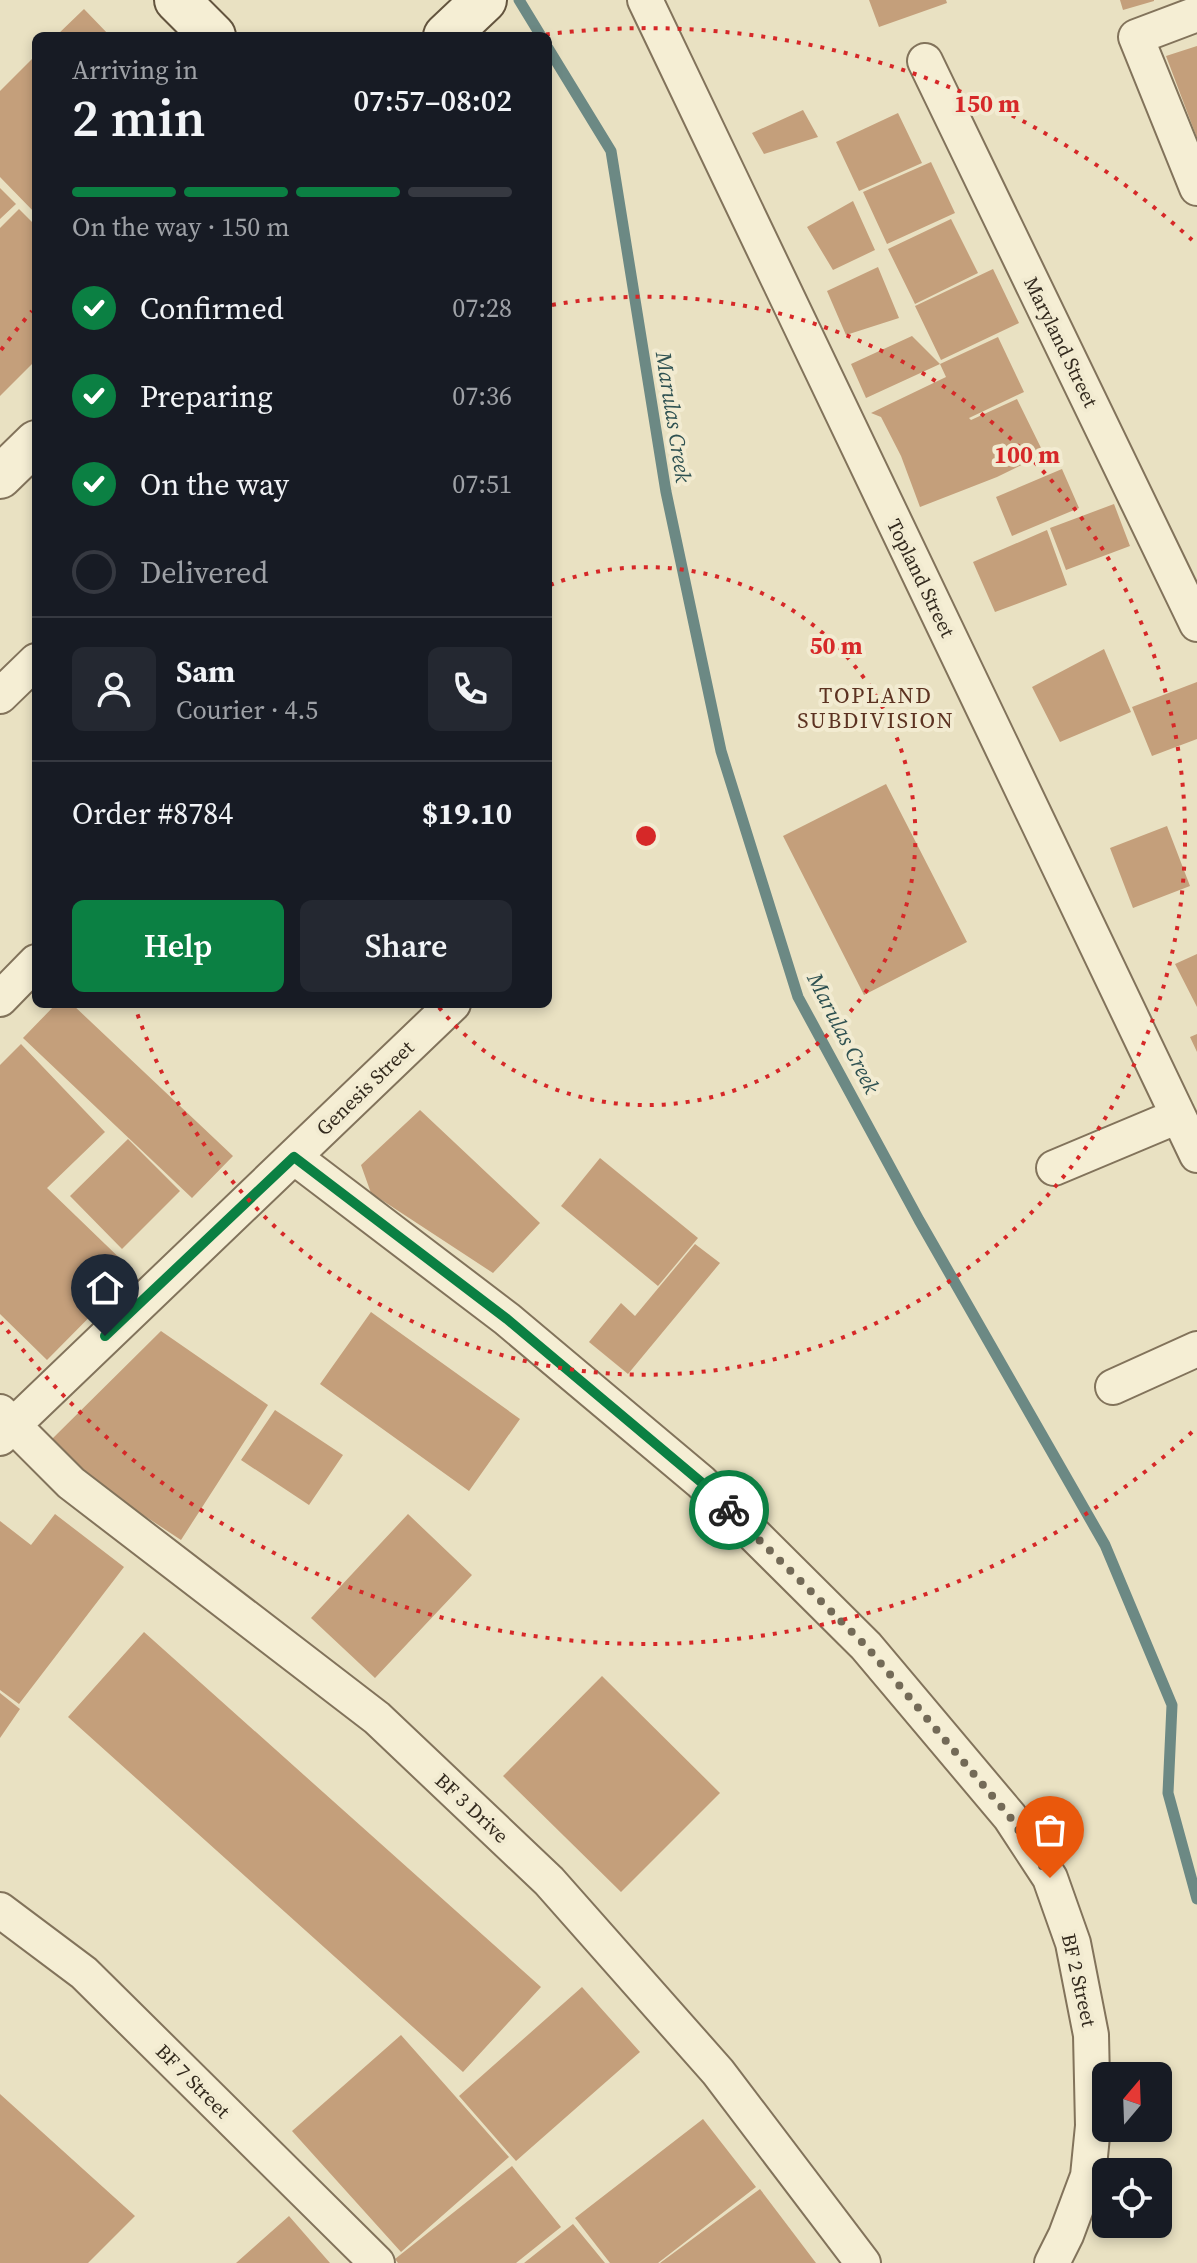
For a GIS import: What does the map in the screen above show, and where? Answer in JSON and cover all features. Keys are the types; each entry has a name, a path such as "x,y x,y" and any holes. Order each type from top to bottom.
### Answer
{"main road":[{"path":"177,0 209,32"}],"street":[{"name":"Topland Street","path":"645,0 1197,1155"},
{"path":"1197,14 1136,37 1197,188"},
{"name":"Maryland Street","path":"925,61 1197,624"},
{"path":"0,477 32,446"},
{"path":"0,696 32,665"},
{"path":"0,999 32,966"},
{"name":"Genesis Street","path":"4,1425 294,1157 449,1008"},
{"path":"1054,1168 1178,1116"},
{"name":"BF 2 Street","path":"294,1157 507,1319 701,1482 866,1646 1010,1817 1050,1878 1073,1943 1091,2035 1093,2126 1088,2176 1052,2263"},
{"path":"1113,1387 1197,1349"},
{"name":"BF 3 Drive","path":"4,1425 71,1483 377,1718 549,1881 718,2072 863,2263"},
{"name":"BF 7 Street","path":"0,1910 84,1973 377,2263"}],"building":[{"path":"869,0 946,0 947,3 879,27"},
{"path":"1120,0 1154,0 1154,1 1123,10"},
{"path":"84,9 106,32 60,32"},
{"path":"1197,46 1197,138 1166,56"},
{"path":"32,59 32,210 0,177 0,91"},
{"path":"803,110 818,137 764,154 752,133"},
{"path":"898,113 922,163 859,191 836,142"},
{"path":"931,162 955,213 887,244 863,192"},
{"path":"0,188 16,204 0,219"},
{"path":"853,201 875,250 833,270 807,227"},
{"path":"19,209 32,222 32,364 0,396 0,228"},
{"path":"951,219 978,273 915,304 888,249"},
{"path":"878,267 899,318 846,335 827,291"},
{"path":"993,269 1019,323 941,360 915,306"},
{"path":"912,336 940,364 866,398 851,364"},
{"path":"998,337 1024,392 969,418 971,420 1017,399 1044,454 997,477 920,507 901,456 881,417 871,413 946,377 940,364"},
{"path":"1062,469 1079,508 1012,536 996,497"},
{"path":"1114,504 1130,546 1066,570 1050,528"},
{"path":"1047,530 1067,585 995,612 973,562"},
{"path":"1104,649 1131,712 1060,742 1032,687"},
{"path":"1197,682 1197,739 1152,756 1132,707"},
{"path":"886,784 967,942 864,995 783,836"},
{"path":"1167,826 1190,886 1133,908 1110,848"},
{"path":"1197,954 1197,1007 1175,964"},
{"path":"52,1008 76,1008 233,1156 192,1198 23,1038"},
{"path":"1197,1034 1197,1052 1190,1037"},
{"path":"21,1044 105,1132 47,1188 134,1272 47,1360 0,1314 0,1065"},
{"path":"420,1110 540,1223 493,1273 371,1193 361,1165"},
{"path":"128,1139 180,1191 122,1249 70,1196"},
{"path":"600,1158 698,1238 658,1286 561,1206"},
{"path":"695,1244 720,1263 628,1374 589,1342 621,1303 635,1316"},
{"path":"371,1312 520,1419 469,1491 320,1384"},
{"path":"161,1331 268,1405 181,1540 63,1462 51,1440"},
{"path":"275,1410 343,1455 309,1505 241,1460"},
{"path":"55,1514 124,1567 19,1704 0,1690 0,1521 31,1545"},
{"path":"408,1514 472,1575 375,1678 311,1618"},
{"path":"144,1632 541,1987 463,2072 68,1717"},
{"path":"602,1676 720,1793 621,1892 503,1776"},
{"path":"0,1693 20,1709 0,1738"},
{"path":"582,1987 640,2052 516,2161 459,2096"},
{"path":"401,2035 509,2157 401,2252 292,2131"},
{"path":"0,2094 135,2216 88,2263 0,2263"},
{"path":"703,2119 756,2187 658,2263 610,2263 575,2218"},
{"path":"512,2166 561,2227 516,2263 398,2263 395,2259"},
{"path":"760,2189 816,2263 660,2263"},
{"path":"289,2216 330,2263 236,2263"},
{"path":"573,2224 605,2263 524,2263"}],"waterway":[{"name":"Marulas Creek","path":"519,0 539,32"},
{"name":"Marulas Creek","path":"552,55 611,151 666,492 721,751 798,997 919,1220 1105,1545 1172,1705 1168,1793 1197,1899"}],"way so far":[{"path":"729,1510 866,1646 1010,1817 1050,1878"}],"district":[{"name":"TOPLAND SUBDIVISION","path":"876,708"}],"route":[{"path":"105,1336 294,1157 507,1319 701,1482 729,1510"}]}
